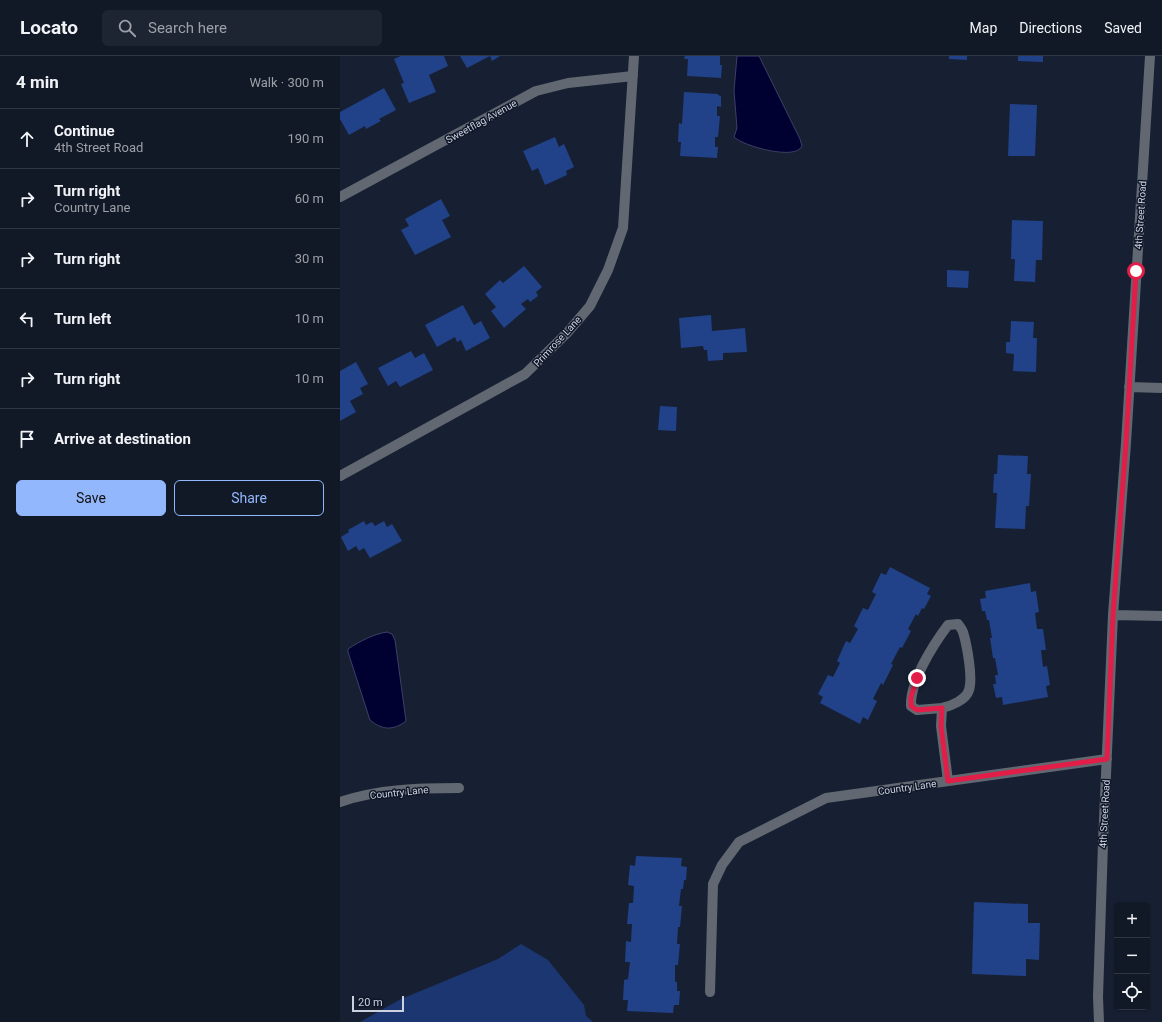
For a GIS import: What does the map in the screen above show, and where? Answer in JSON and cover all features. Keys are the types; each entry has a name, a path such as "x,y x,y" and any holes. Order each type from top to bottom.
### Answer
{"street":[{"name":"Primrose Lane","path":"340,476 526,374 568,333 590,306 608,270 623,228 634,56"},
{"name":"4th Street Road","path":"1099,1022 1098,996 1101,904 1113,615 1126,443 1150,56"},
{"name":"Sweetflag Avenue","path":"340,197 536,91 574,82 633,76"},
{"path":"1129,386 1162,388"},
{"path":"1113,615 1162,616"},
{"path":"958,624 963,631 970,673 969,691 963,698 949,706 942,708 917,710 911,706 911,697 917,678 938,638 948,625 958,624"},
{"path":"942,708 941,726 948,781"},
{"name":"Country Lane","path":"710,992 713,884 722,865 739,842 826,798 1107,759"},
{"name":"Country Lane","path":"340,802 376,793 424,788 459,788"}],"shaded area":[{"path":"737,56 759,56 800,139 802,146 798,150 780,152 758,148 739,141 734,137 737,128 734,91"},
{"path":"387,632 392,634 395,640 406,721 392,728 379,726 370,720 348,652 348,649 362,641 377,634"},
{"path":"521,944 548,960 584,1005 586,1016 593,1022 360,1022 401,999 498,959"}],"building":[{"path":"401,56 444,56 448,66 429,75 436,92 409,103 401,84 404,83 394,59"},
{"path":"460,56 490,56 467,68"},
{"path":"490,56 500,56 492,61"},
{"path":"685,56 720,56 720,65 722,65 721,78 687,76 688,59 684,59"},
{"path":"949,56 967,56 967,60 949,59"},
{"path":"1018,56 1043,56 1043,62 1018,61"},
{"path":"384,88 396,110 379,119 381,121 366,129 365,126 349,135 340,119 340,112"},
{"path":"684,92 718,94 721,96 721,107 717,106 717,116 720,116 718,137 715,137 715,147 718,147 717,158 680,156 681,142 678,142 679,123 682,124"},
{"path":"1010,104 1037,105 1035,156 1008,156"},
{"path":"555,137 559,147 564,144 574,167 566,171 567,175 545,185 538,168 532,171 523,151"},
{"path":"441,199 450,216 442,220 451,237 415,255 401,230 409,226 405,219"},
{"path":"1012,220 1043,221 1042,260 1036,260 1035,282 1014,281 1015,259 1011,259"},
{"path":"524,266 542,287 536,292 538,296 530,302 528,299 521,304 526,309 504,328 491,311 496,307 485,294 500,280 503,283"},
{"path":"947,270 969,271 968,288 947,287"},
{"path":"463,305 474,325 481,321 490,338 466,351 461,340 457,342 455,337 437,347 425,325"},
{"path":"711,315 712,331 745,328 747,352 723,353 723,360 708,361 707,350 704,350 703,346 681,348 679,318"},
{"path":"1011,321 1034,322 1033,338 1037,338 1036,372 1013,371 1014,354 1006,353 1006,342 1010,342"},
{"path":"411,351 415,358 424,353 433,370 400,387 396,381 388,386 378,368"},
{"path":"356,362 368,384 360,388 363,394 350,401 356,412 340,421 340,371"},
{"path":"660,406 677,407 676,431 658,430"},
{"path":"998,455 1028,456 1027,474 1031,474 1029,506 1026,506 1025,529 995,528 997,493 993,493 994,474 997,474"},
{"path":"364,521 366,525 372,522 375,526 384,521 387,527 392,524 402,541 370,558 364,548 359,551 356,546 348,551 341,537 349,532 348,530"},
{"path":"890,567 930,588 927,594 931,596 924,609 922,608 918,616 916,614 908,629 911,631 891,664 893,665 883,685 881,683 873,699 877,701 868,720 863,717 860,724 820,703 823,697 818,694 828,675 833,677 840,663 837,661 846,641 850,643 858,629 854,626 863,608 868,610 876,594 872,592 881,573 886,575"},
{"path":"1030,583 1031,592 1036,591 1039,612 1035,613 1037,629 1043,629 1046,650 1041,650 1043,667 1047,666 1050,685 1046,686 1048,697 1003,705 1002,697 996,698 993,684 996,684 995,675 998,675 995,658 993,658 989,620 987,620 985,611 982,611 980,599 986,598 985,591"},
{"path":"636,856 682,858 681,866 687,867 686,880 684,880 683,889 681,889 679,906 682,906 680,927 678,927 677,944 680,944 678,965 675,965 675,982 677,982 677,991 680,991 679,1005 674,1005 673,1013 627,1011 628,1000 623,1000 624,980 628,979 630,962 625,962 626,941 631,942 632,924 627,924 629,903 633,903 634,886 628,885 630,865 635,866"},
{"path":"974,902 1028,904 1028,923 1040,923 1039,960 1026,959 1026,976 972,974"}],"route":[{"path":"917,678 911,697 911,706 917,710 942,708 941,726 948,781 1107,759 1113,615 1126,443 1136,271"}]}
